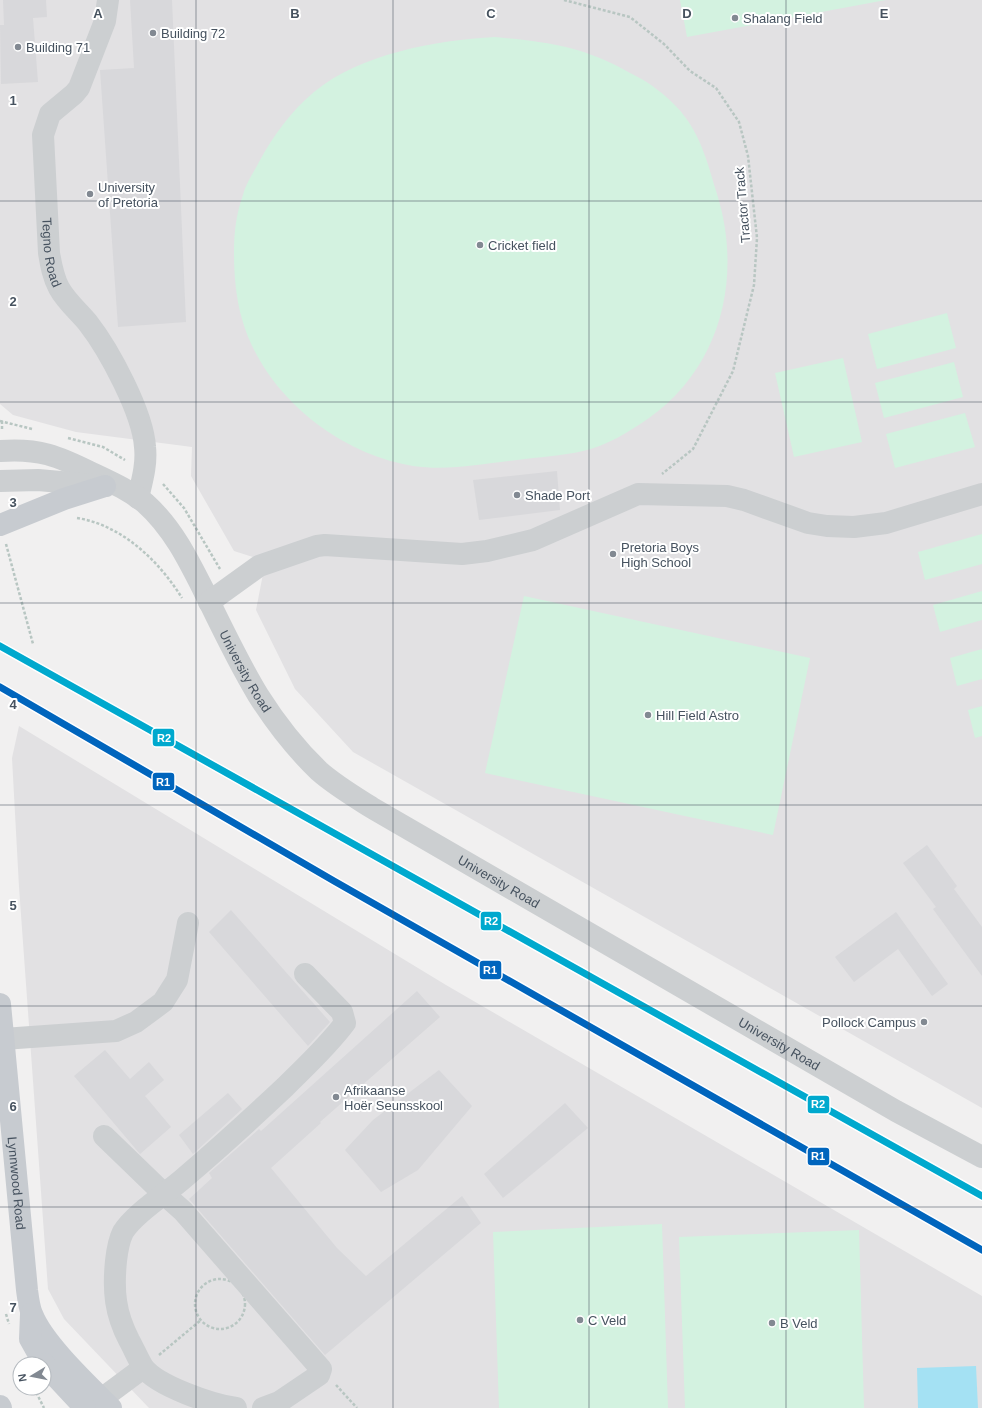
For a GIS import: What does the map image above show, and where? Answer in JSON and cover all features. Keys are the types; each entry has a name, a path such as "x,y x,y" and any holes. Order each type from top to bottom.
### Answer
{"main road":[{"path":"2,532 64,498 123,491"},
{"name":"Lynnwood Road","path":"0,1004 30,1322 38,1326 72,1368 95,1406"},
{"path":"30,1322 32,1344 39,1356"},
{"path":"52,1371 95,1406"}],"street":[{"name":"Tegno Road","path":"108,0 105,21 79,88 50,114 43,135 51,267 59,289 89,324 108,353 138,414 146,447 144,472 123,491"},
{"name":"University Road","path":"1,441 20,449 47,453 68,461 123,491 169,530 186,556 248,678 272,714 302,753 320,771 340,787 374,809 896,1111 982,1157"},
{"path":"0,481 38,480 123,491"},
{"path":"209,602 259,566 317,546 325,545 462,554 487,551 533,540 638,494 727,496 744,500 808,523 827,526 854,527 886,523 982,494"},
{"path":"3,1039 116,1031 136,1022 163,1002 177,980 188,923"},
{"path":"236,1408 213,1403 190,1395 159,1380 143,1368 123,1328 114,1294 117,1253 123,1233 131,1221 164,1195 275,1096 327,1046 345,1023 342,1012 305,974"},
{"path":"104,1136 164,1195 183,1211 321,1369 319,1375 280,1402 263,1408"},
{"path":"95,1406 143,1368"}],"path":[{"name":"Tractor Track","path":"564,0 630,18 664,44 690,71 716,88 739,122 748,156 757,238 754,285 733,372 693,449 638,494"},
{"path":"0,421 2,421 1,441"},
{"path":"73,517 90,520 104,526 134,544 158,565 184,601"},
{"path":"2,532 32,644"},
{"path":"223,1279 234,1283 240,1288 244,1295 245,1304 244,1312 239,1320 228,1327 216,1328 201,1320 195,1305 199,1290 205,1285 212,1280 223,1279"},
{"path":"143,1368 201,1320"},
{"path":"321,1369 357,1408"},
{"path":"38,1396 44,1408"}],"shaded area":[{"name":"Pretoria Boys High School","path":"0,0 982,0 982,1108 353,752 295,689 256,610 263,574 256,558 234,551 191,476 192,447 76,432 13,415 0,404"},
{"name":"Afrikaanse Hoër Seunsskool","path":"19,726 446,985 982,1296 982,1408 149,1408 64,1319 48,1289 19,887 12,758"}],"green space":[{"name":"Shalang Field","path":"680,0 886,0 687,37"},
{"name":"Cricket field","path":"495,37 548,43 580,51 613,64 640,78 669,99 689,122 696,135 707,162 717,194 724,225 727,257 726,288 720,318 709,347 694,373 674,397 649,418 625,433 592,449 567,454 465,466 439,468 413,466 385,459 358,449 331,434 307,416 286,395 267,372 252,346 238,303 234,261 234,238 237,216 244,191 264,152 276,133 290,116 314,92 353,68 400,51 448,42"},
{"path":"947,313 956,348 877,369 868,334"},
{"path":"843,358 862,442 794,457 775,373"},
{"path":"954,362 963,397 884,418 875,383"},
{"path":"965,413 975,447 895,468 886,434"},
{"path":"982,534 982,564 925,580 918,552"},
{"path":"982,591 982,620 940,632 933,605"},
{"name":"Hill Field Astro","path":"524,596 810,658 773,835 485,773"},
{"path":"982,649 982,679 957,686 950,658"},
{"path":"982,706 982,736 975,738 968,710"},
{"name":"C Veld","path":"662,1224 668,1408 499,1408 493,1232"},
{"name":"B Veld","path":"859,1230 864,1408 685,1408 679,1237"}],"water":[{"path":"976,1366 978,1408 918,1408 917,1368"}],"building":[{"name":"Building 71","path":"3,0 46,0 47,17 33,18 38,82 1,84 0,25 4,25"},
{"path":"130,0 172,0 186,322 118,327 100,70 134,68"},
{"name":"Shade Port","path":"557,471 560,510 479,520 473,480"},
{"path":"927,845 957,886 954,889 982,927 982,976 933,909 936,907 903,863"},
{"path":"231,910 330,1022 308,1046 209,932"},
{"path":"896,912 948,984 932,996 898,949 854,982 835,957"},
{"path":"417,991 440,1017 320,1122 321,1123 271,1168 337,1248 366,1276 462,1196 481,1223 325,1355 189,1199 212,1178 209,1173 259,1129 261,1131"},
{"path":"105,1050 130,1079 149,1062 164,1080 145,1096 171,1127 140,1154 74,1076"},
{"path":"439,1070 472,1106 418,1170 381,1192 345,1150 373,1120"},
{"path":"228,1093 242,1109 193,1154 179,1135"},
{"path":"565,1103 588,1128 503,1198 484,1174"}],"transit line":[{"name":"R2","path":"0,646 982,1196"},
{"name":"R1","path":"0,687 334,881 982,1250"}],"place":[{"name":"Shalang Field","path":"735,18"},
{"name":"Building 72","path":"153,33"},
{"name":"Building 71","path":"18,47"},
{"name":"University of Pretoria","path":"90,194"},
{"name":"Cricket field","path":"480,245"},
{"name":"Shade Port","path":"517,495"},
{"name":"Pretoria Boys High School","path":"613,554"},
{"name":"Hill Field Astro","path":"648,715"},
{"name":"Pollock Campus","path":"924,1022"},
{"name":"Afrikaanse Hoër Seunsskool","path":"336,1097"},
{"name":"C Veld","path":"580,1320"},
{"name":"B Veld","path":"772,1323"}]}
